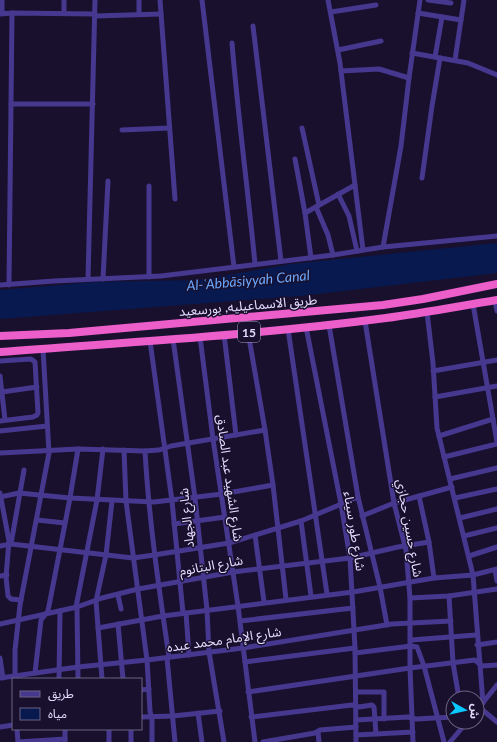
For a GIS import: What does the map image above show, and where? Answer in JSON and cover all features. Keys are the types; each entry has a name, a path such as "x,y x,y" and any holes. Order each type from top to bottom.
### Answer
{"highway":[{"name":"طريق الاسماعيليه, بورسعيد","path":"0,336 69,333 383,305 423,299 497,284"},
{"name":"طريق الاسماعيليه, بورسعيد","path":"0,352 200,337 329,325 427,312 496,300"},
{"path":"250,332 248,323 252,316"},
{"path":"228,334 235,327 234,322 230,318"}],"street":[{"path":"2,0 1,14 12,12 95,15 161,14"},
{"path":"64,0 64,13"},
{"path":"88,279 95,0"},
{"path":"139,0 139,14"},
{"path":"160,0 175,199"},
{"path":"202,0 234,267"},
{"path":"328,0 341,71 355,185 360,251"},
{"path":"384,247 400,155 420,0"},
{"path":"428,0 451,3"},
{"path":"455,60 464,0"},
{"path":"331,12 376,5"},
{"path":"8,284 12,12"},
{"path":"418,13 461,20"},
{"path":"422,178 442,17"},
{"path":"253,26 281,261"},
{"path":"338,50 381,41"},
{"path":"232,43 237,108 256,264"},
{"path":"412,53 468,63 497,75"},
{"path":"341,71 379,69 409,78"},
{"path":"11,104 93,104"},
{"path":"122,130 169,128"},
{"path":"302,128 318,206 327,230 333,255"},
{"path":"295,159 305,212 311,258"},
{"path":"103,279 108,181"},
{"path":"305,212 355,185"},
{"path":"149,186 149,277"},
{"path":"338,194 349,216 360,251"},
{"path":"0,285 88,279 149,277 311,258 384,247 497,236"},
{"path":"496,300 497,311"},
{"path":"444,457 497,442 493,419 494,412 487,388 473,304"},
{"path":"427,312 439,436 473,575 479,664 479,690"},
{"name":"شارع حسين حجازي","path":"365,321 394,503 405,546 411,622 410,668 413,742"},
{"path":"329,325 358,497 380,587 387,625"},
{"name":"شارع طور سيناء","path":"306,327 341,504 350,558 356,676 356,742"},
{"path":"288,328 327,594"},
{"path":"250,332 273,485 286,599"},
{"path":"228,334 236,435"},
{"name":"شارع الشهيد عبد الصادق","path":"200,337 213,439 238,606 255,742"},
{"name":"شارع الجهاد","path":"173,339 195,498 207,610 209,652 224,742"},
{"path":"150,341 172,501 176,552 189,655"},
{"path":"15,677 15,650 18,620 42,496 49,450 42,349"},
{"path":"0,361 31,359 35,362 37,415 33,417 2,420 2,392 0,376"},
{"path":"433,371 497,360"},
{"path":"435,396 497,386"},
{"path":"2,392 37,387"},
{"path":"439,436 493,419"},
{"path":"0,431 47,426"},
{"path":"0,453 78,449 160,450 188,443 265,430"},
{"path":"36,673 41,620 48,611 78,449"},
{"path":"78,678 77,607 97,500 103,449"},
{"path":"124,450 126,501 147,660 152,717 152,742"},
{"path":"145,451 148,502 168,658 175,742"},
{"path":"450,479 497,468"},
{"path":"21,600 9,597 6,575 10,544 24,470"},
{"path":"10,544 0,495 19,493 97,500 148,502 195,498 273,485"},
{"path":"362,516 394,503 452,487"},
{"path":"454,498 497,489"},
{"path":"419,496 429,542 434,578"},
{"path":"0,546 10,544 133,558 229,543 301,521 358,497"},
{"path":"102,678 96,601 106,555 112,501"},
{"path":"460,518 497,509"},
{"path":"174,524 225,517"},
{"path":"37,520 65,523"},
{"path":"301,521 311,596"},
{"path":"464,536 497,528"},
{"path":"254,535 264,602"},
{"name":"شارع البتانوم","path":"0,624 77,607 138,589 158,585 233,572 350,558 429,542"},
{"path":"469,556 497,547"},
{"path":"98,628 142,619 286,599 352,592 434,578 473,575 496,570 497,581"},
{"path":"0,576 6,575"},
{"path":"410,598 449,596 497,590"},
{"path":"118,595 121,609"},
{"path":"449,596 453,663 458,690"},
{"path":"240,621 353,608"},
{"path":"59,678 60,611"},
{"name":"شارع الإمام محمد عبده","path":"1,678 78,667 168,658 243,648 387,625 450,620"},
{"path":"118,624 123,678"},
{"path":"411,640 476,635"},
{"path":"477,644 497,642"},
{"path":"245,662 355,650 415,646 418,648 424,666 444,742"},
{"path":"0,658 1,678"},
{"path":"248,692 475,660 482,666 497,665"},
{"path":"485,700 497,685"},
{"path":"142,690 149,689"},
{"path":"356,692 384,691 384,719"},
{"path":"252,717 352,705 373,706 376,734"},
{"path":"142,717 173,716 220,711"},
{"path":"485,712 497,722"},
{"path":"198,713 202,742"},
{"path":"356,720 408,717 445,718"},
{"path":"0,726 12,725"},
{"path":"263,742 318,732 320,730 356,727"},
{"path":"17,730 18,742 65,740"},
{"path":"109,730 110,742"},
{"path":"131,730 131,742"},
{"path":"450,742 460,730"},
{"path":"318,732 319,742"},
{"path":"356,735 413,732"}],"water":[{"name":"Al-ʿAbbāsiyyah Canal","path":"497,243 497,273 300,296 0,319 0,290 94,282 199,280 291,264"}]}
